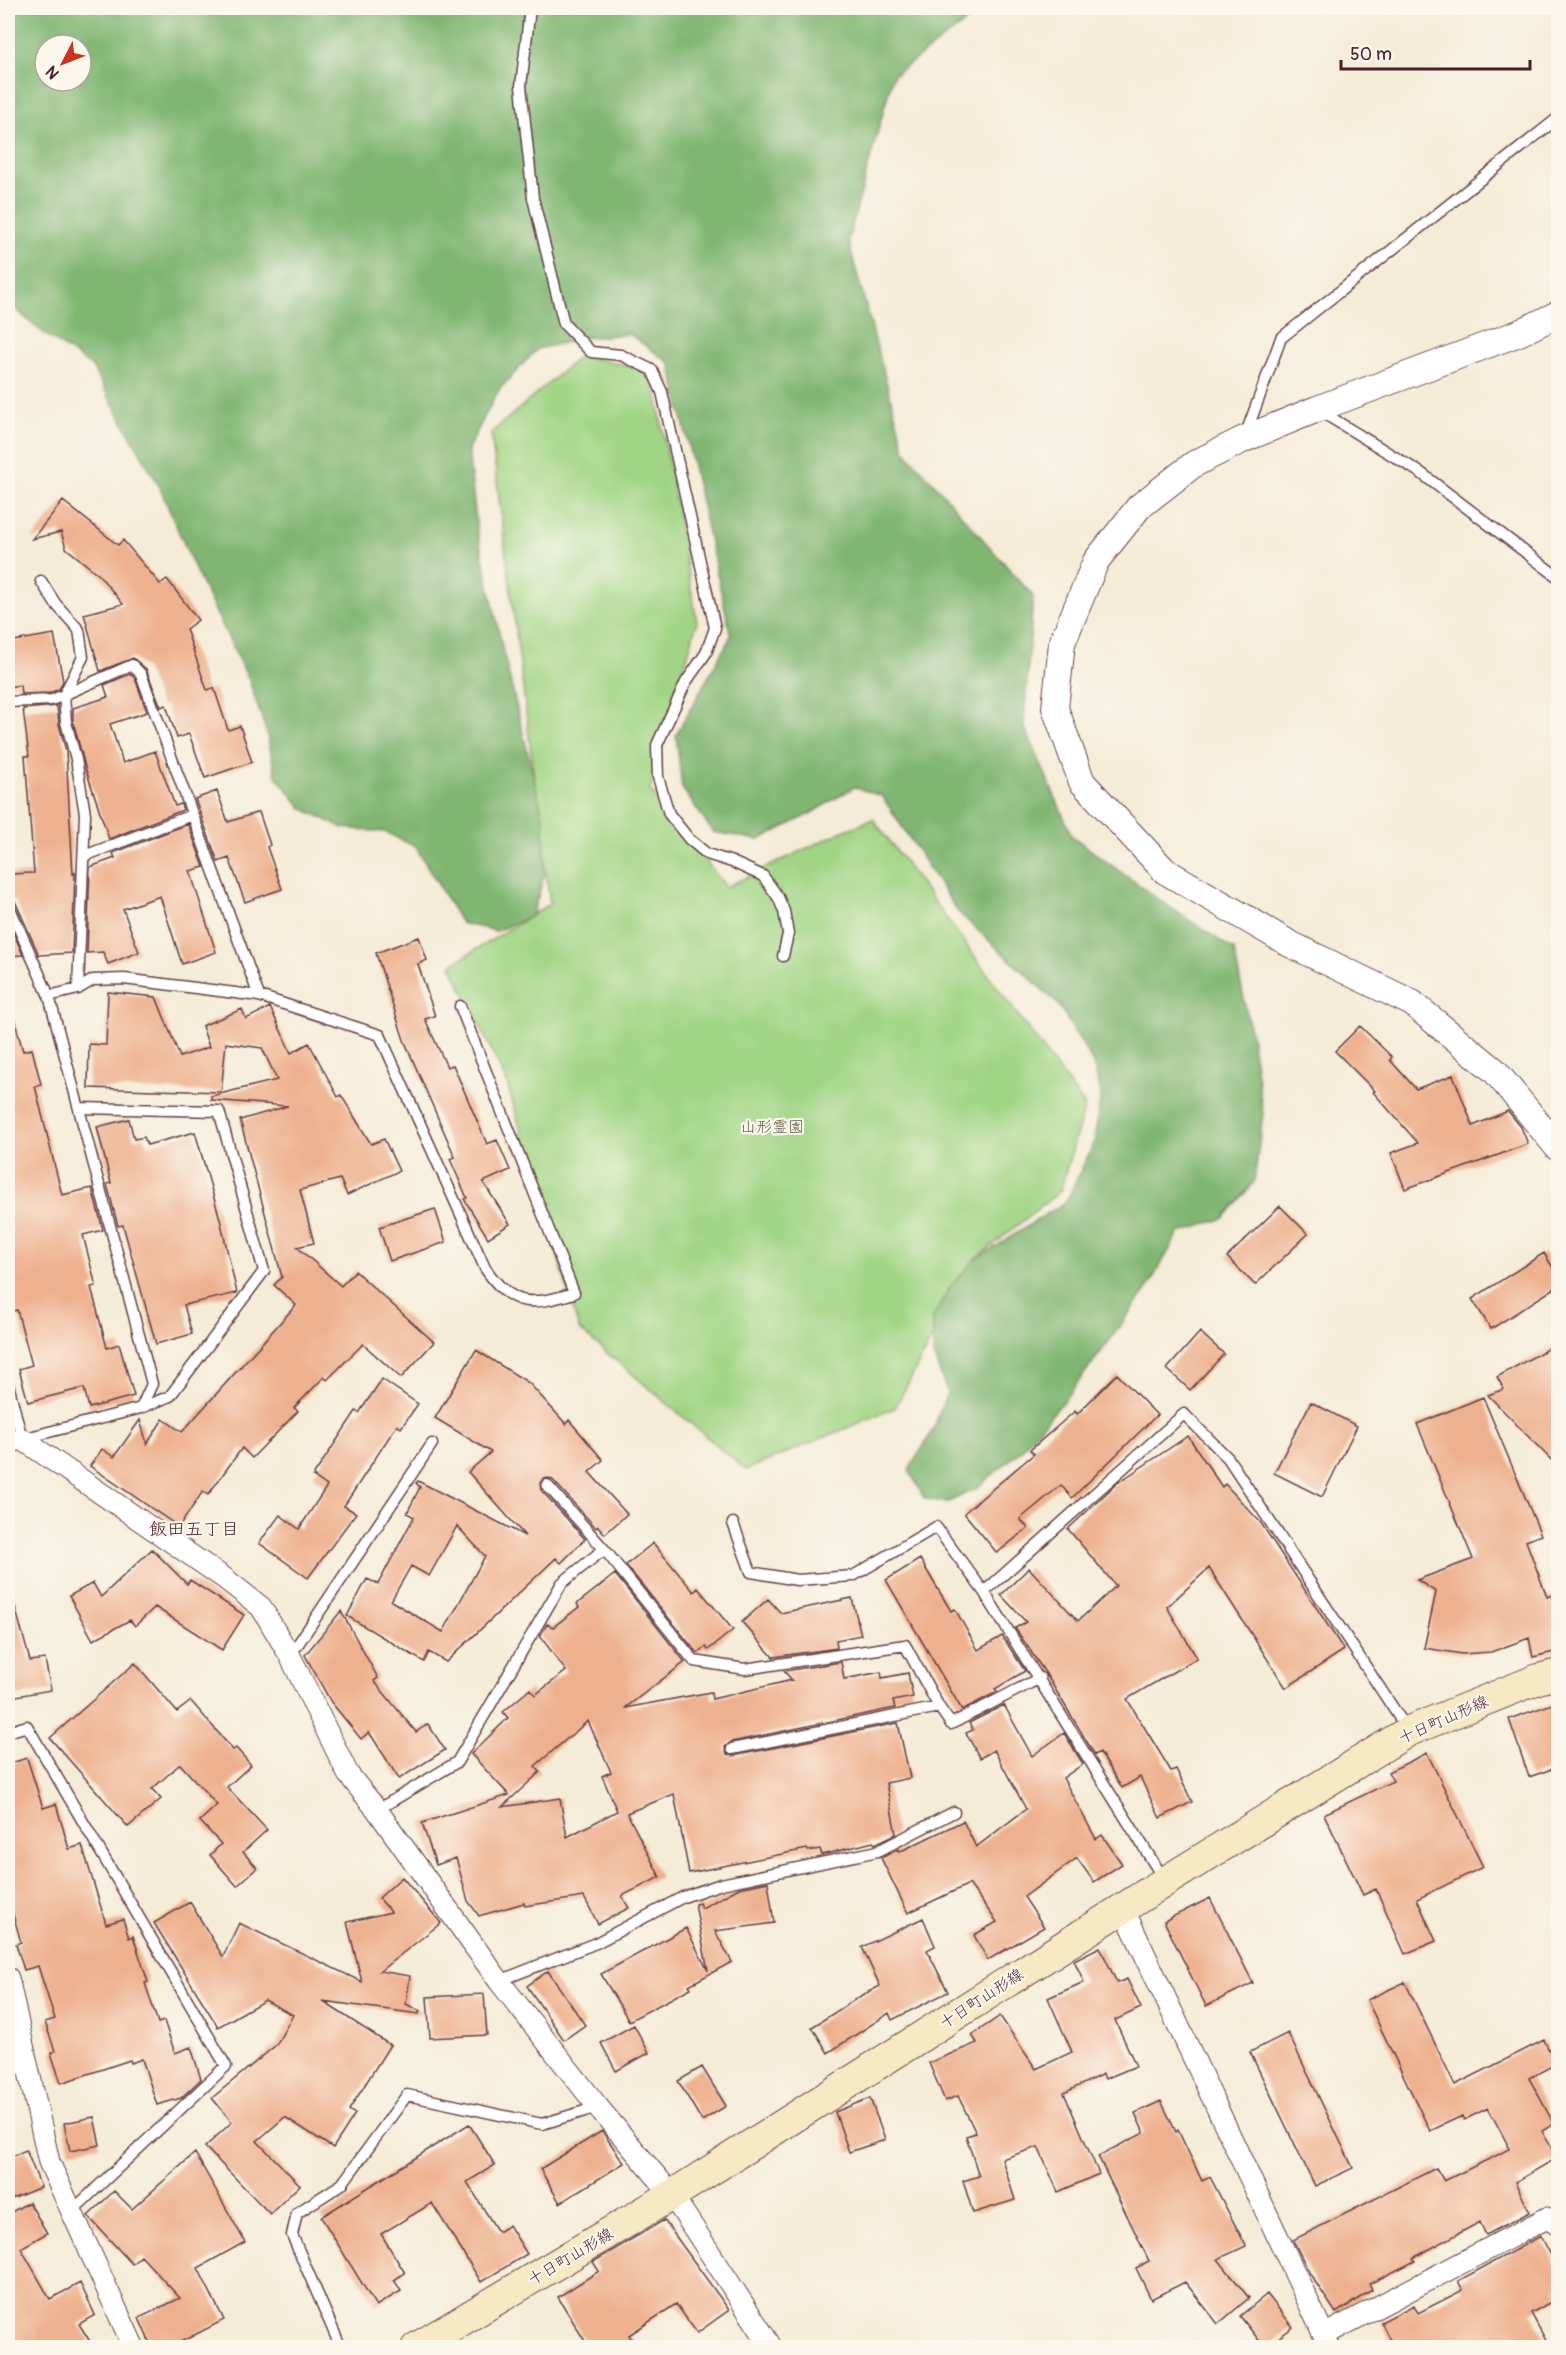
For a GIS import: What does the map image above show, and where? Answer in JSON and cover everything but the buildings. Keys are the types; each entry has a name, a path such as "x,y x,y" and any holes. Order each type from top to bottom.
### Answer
{"main road":[{"name":"十日町山形線","path":"416,2348 672,2195 1123,1908 1409,1731 1538,1679 1558,1674"}],"street":[{"path":"1558,314 1519,333 1244,439 1194,464 1139,507 1096,561 1062,643 1055,708 1082,782 1165,872 1290,944 1412,1003 1495,1071 1558,1148"},
{"path":"15,1441 224,1578 261,1607 290,1656 348,1774 377,1810 498,1981 598,2107 672,2195 772,2348"},
{"path":"1123,1908 1327,2341 1547,2218 1558,2225"},
{"path":"8,1978 49,2162 134,2348"}],"lane":[{"path":"530,8 521,86 533,198 564,324 591,352 621,356 652,370 668,412 715,628 706,653 686,682 657,746 658,777 669,814 689,839 707,854 763,876 778,897 784,911 788,934 783,956"},
{"path":"1244,439 1281,338 1558,118"},
{"path":"1317,409 1421,473 1558,577"},
{"path":"41,581 55,603 79,630 83,657 64,695 66,722 76,759 85,814 78,989"},
{"path":"8,702 52,700 132,665 141,674 259,996"},
{"path":"84,856 192,815"},
{"path":"8,904 49,996 80,1108 152,1384 141,1408"},
{"path":"49,996 78,989 93,981 124,979 259,996 380,1035 485,1268 495,1283 516,1299 543,1302 574,1293 460,1006"},
{"path":"8,1384 15,1441 141,1408 170,1396 264,1271 219,1111 80,1108"},
{"path":"984,1592 1184,1414 1228,1458 1409,1731"},
{"path":"290,1656 432,1444"},
{"path":"547,1485 604,1549 694,1661 745,1669 904,1645 951,1724 1040,1678"},
{"path":"733,1523 751,1572 797,1580 853,1576 936,1527 984,1592 1040,1678 1166,1881"},
{"path":"377,1810 457,1762 562,1583 604,1549"},
{"path":"732,1749 939,1707"},
{"path":"8,1732 27,1726 226,2066 70,2212"},
{"path":"498,1981 596,1943 683,1898 721,1884 878,1851 954,1812"},
{"path":"341,2348 292,2235 297,2214 342,2184 407,2095 543,2124 598,2107"}],"green space":[{"path":"8,8 985,8 893,76 848,240 905,451 1033,596 1024,725 1072,836 1155,897 1234,950 1251,1035 1263,1114 1254,1182 1224,1218 1179,1233 1150,1284 1061,1404 1019,1452 977,1488 947,1503 924,1498 909,1470 933,1430 947,1392 933,1354 933,1317 950,1287 974,1260 1066,1202 1094,1143 1101,1093 1093,1063 1059,1005 957,911 882,796 854,787 810,814 759,840 713,832 682,788 676,735 731,636 670,363 629,334 585,338 537,349 498,391 468,449 477,530 504,655 544,820 545,873 532,916 496,931 461,923 416,847 385,832 343,828 303,809 276,776 267,734 249,680 198,576 159,486 92,367 38,329 8,302"},
{"name":"山形霊園","path":"580,356 652,370 697,622 650,790 726,887 873,819 1085,1106 1060,1191 974,1260 895,1408 746,1470 579,1329 507,1083 451,965 550,904 491,433"}],"district":[{"name":"飯田五丁目","path":"194,1529"}]}
